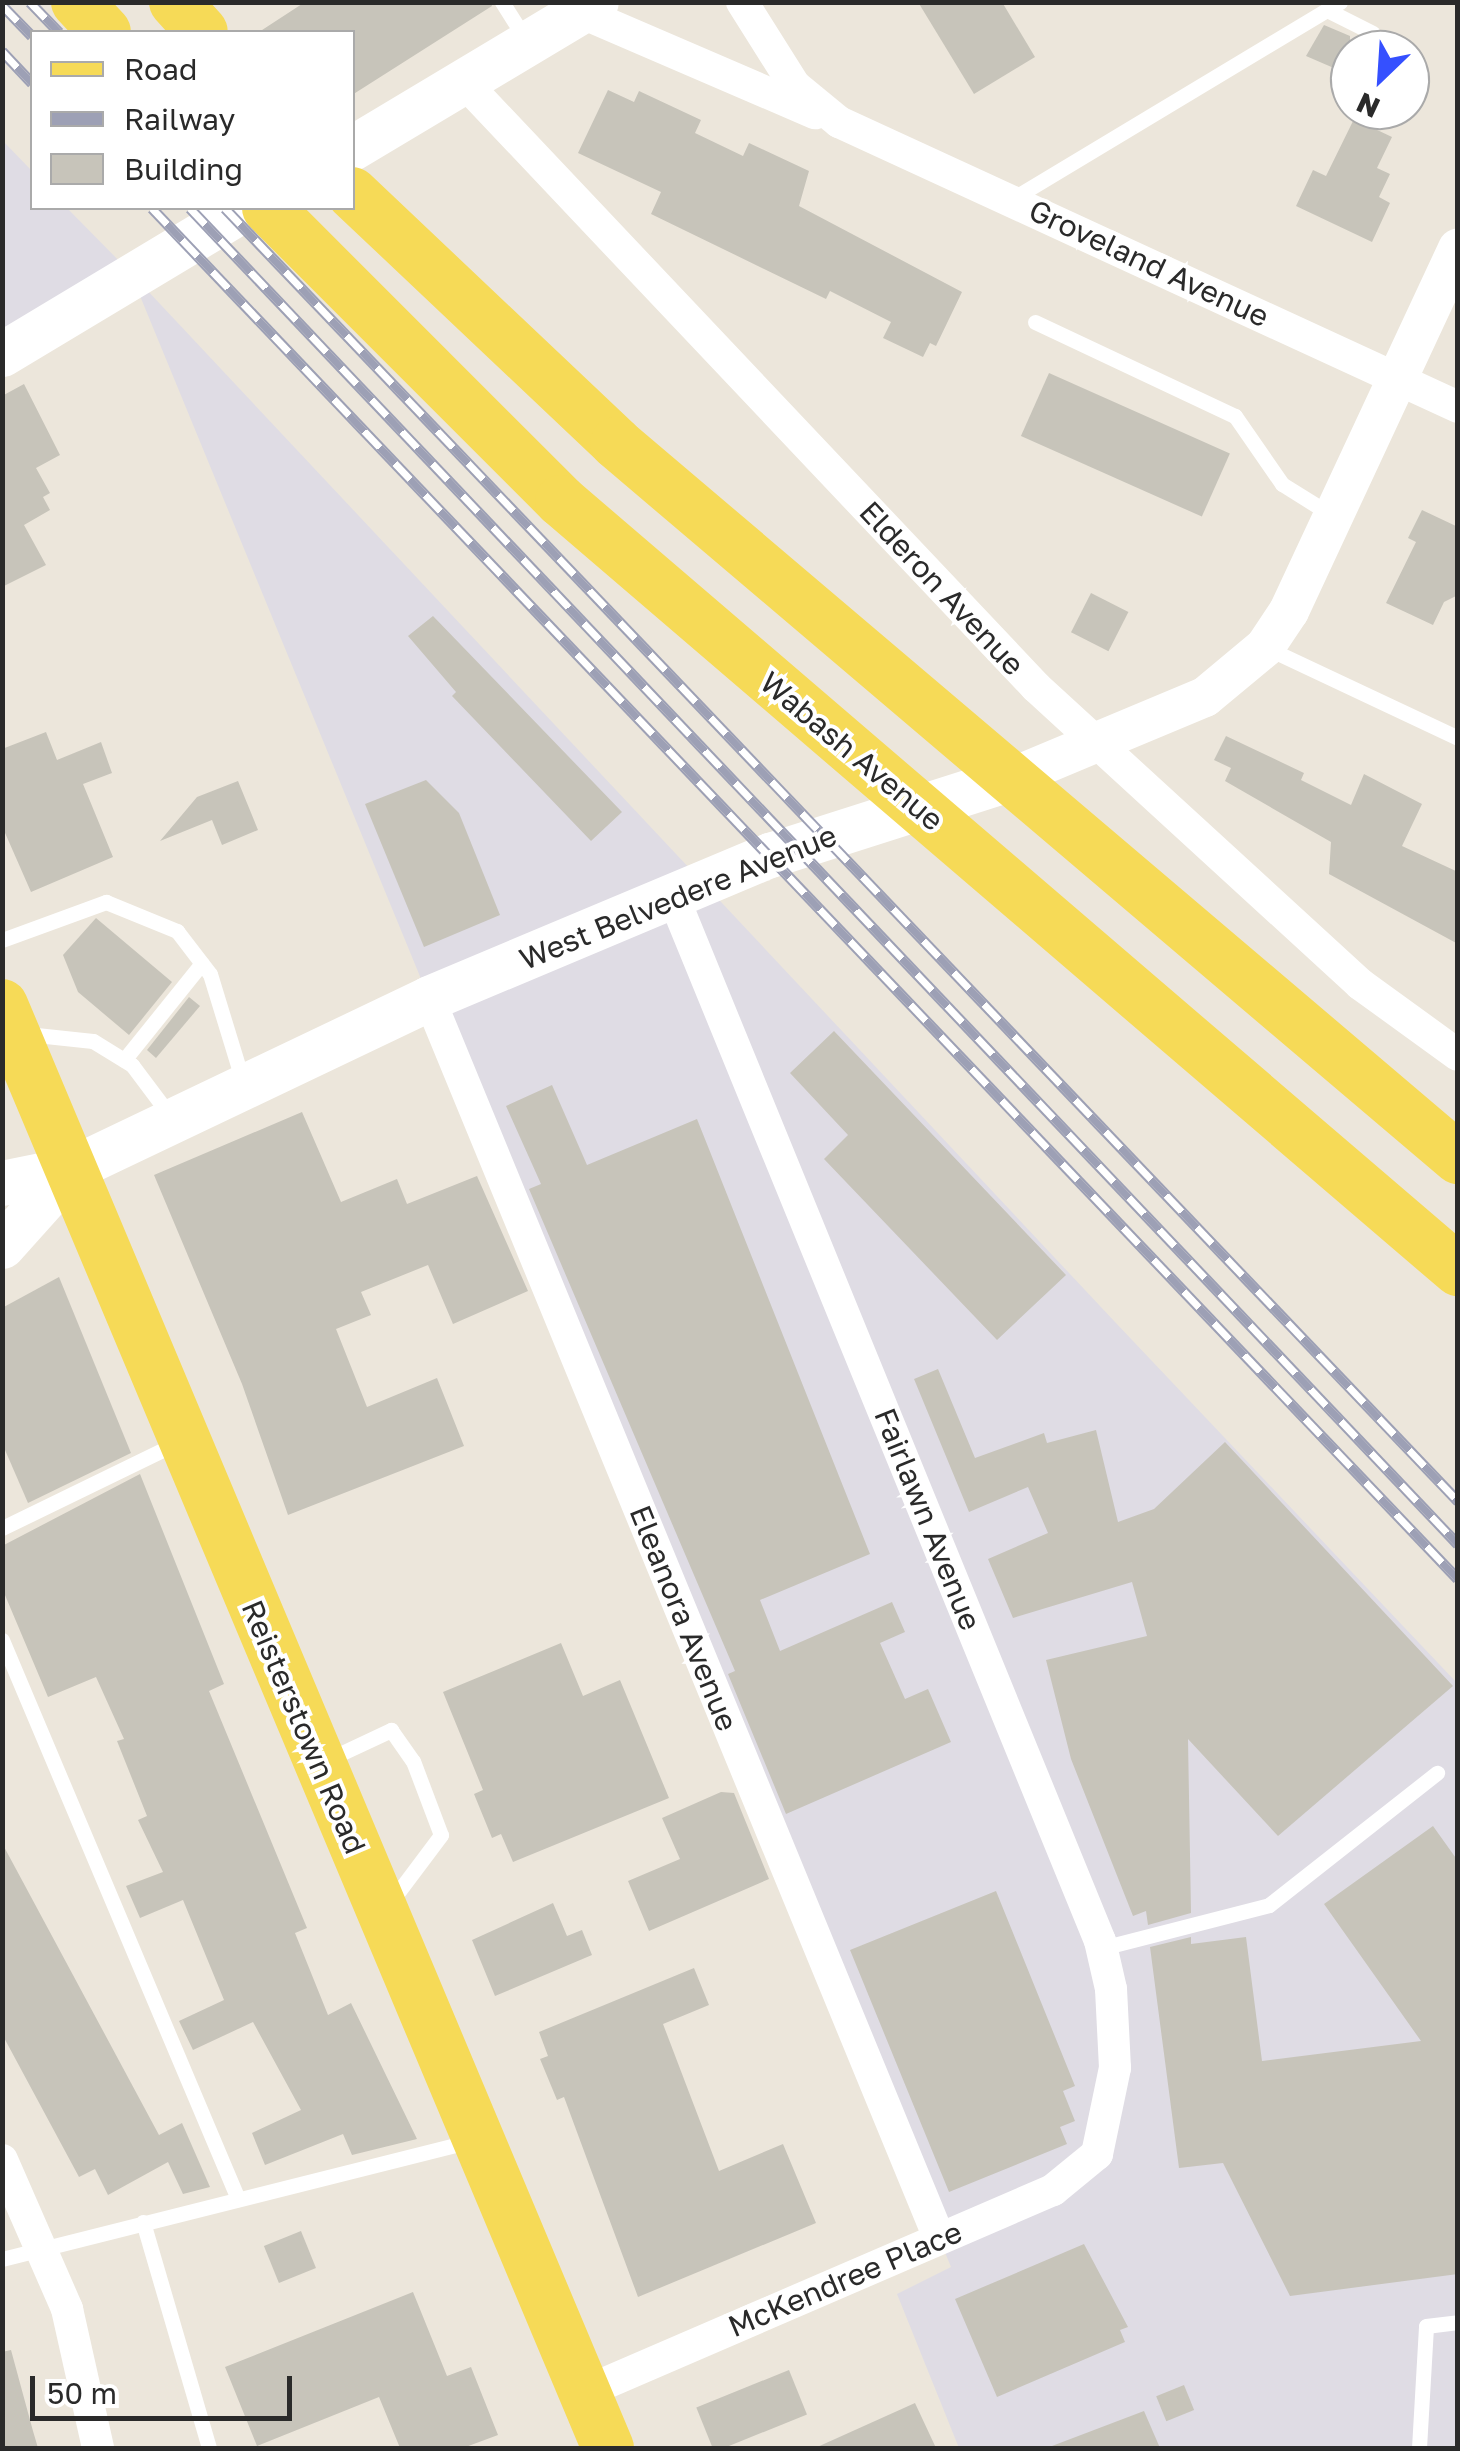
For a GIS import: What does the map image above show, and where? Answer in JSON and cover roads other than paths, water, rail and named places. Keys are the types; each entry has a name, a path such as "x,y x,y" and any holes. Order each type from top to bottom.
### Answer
{"main road":[{"path":"77,2 103,30"},
{"path":"175,2 200,30"},
{"path":"355,146 588,8"},
{"path":"355,196 616,443 1458,1158"},
{"path":"2,354 241,210"},
{"name":"Wabash Avenue","path":"270,210 561,502 1458,1270"},
{"name":"West Belvedere Avenue","path":"2,1183 71,1169 429,998 793,846 1011,778"},
{"name":"Reisterstown Road","path":"14,1042 71,1169 608,2448"},
{"name":"West Belvedere Avenue","path":"2,1246 71,1169"}],"street":[{"name":"Groveland Avenue","path":"742,2 795,86 839,122"},
{"name":"Groveland Avenue","path":"588,8 1012,199 1458,407"},
{"name":"Elderon Avenue","path":"463,81 1036,687 1360,984 1458,1055"},
{"name":"West Belvedere Avenue","path":"1011,778 1205,697 1264,646 1289,610 1458,248"},
{"name":"Fairlawn Avenue","path":"673,896 1102,1948 1116,2068 1097,2154"},
{"name":"Eleanora Avenue","path":"429,998 939,2238"},
{"name":"McKendree Place","path":"585,2392 1053,2190 1097,2154"},
{"path":"2,2160 45,2246 67,2309 98,2448"}],"lane":[{"path":"502,2 528,44"},
{"path":"1012,199 1333,6 1369,30"},
{"path":"1035,322 1235,416 1282,484 1334,516"},
{"path":"1264,646 1458,738"},
{"path":"2,940 106,902 177,931 202,963 244,1086"},
{"path":"124,1060 202,963"},
{"path":"14,1042 93,1041 124,1060 174,1120"},
{"path":"2,1528 185,1439"},
{"path":"2,1640 238,2199"},
{"path":"319,1764 391,1730 412,1761 441,1835 381,1912"},
{"path":"1102,1948 1270,1905 1437,1773"},
{"path":"2,2258 476,2140"},
{"path":"142,2222 209,2448"},
{"path":"1420,2448 1426,2326 1458,2322"}],"railway":[{"path":"30,2 57,30"},
{"path":"2,5 30,34"},
{"path":"2,51 30,81"},
{"path":"154,210 1458,1579"},
{"path":"192,210 1458,1544"},
{"path":"227,210 1458,1501"}]}
